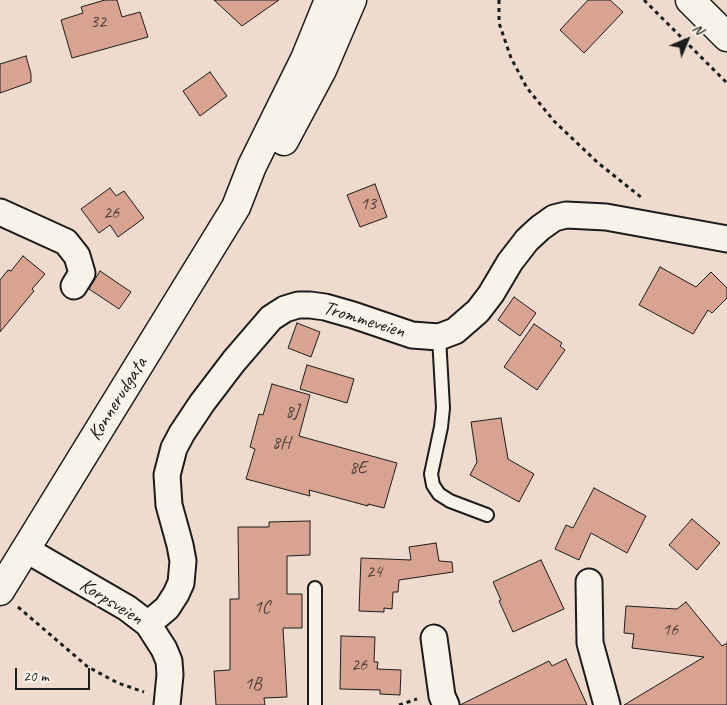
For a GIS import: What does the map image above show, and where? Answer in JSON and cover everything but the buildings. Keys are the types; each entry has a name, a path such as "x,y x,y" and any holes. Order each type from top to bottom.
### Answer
{"main road":[{"name":"Konnerudgata","path":"8,598 25,549 236,207 252,166 305,59 329,0"},
{"name":"Konnerudgata","path":"236,207 266,174 322,70 352,0"},
{"path":"690,0 727,37"}],"street":[{"path":"0,212 66,242 77,256 82,273 74,286"},
{"name":"Trommeveien","path":"148,624 167,608 181,583 183,561 169,506 167,475 174,448 207,396 271,318 285,309 298,305 310,305 353,315 412,335 439,337 455,332 478,312 510,262 528,240 554,218 566,215 588,215 635,221 727,239"},
{"name":"Korpsveien","path":"25,549 127,608 148,624 168,661 170,674 159,699"},
{"path":"589,582 590,643 607,705"},
{"path":"434,638 442,696 446,705"}],"lane":[{"path":"439,337 443,408 431,474 433,485 439,494 450,501 487,515"},
{"path":"315,588 315,705"}],"path":[{"path":"499,0 498,23 511,58 527,88 554,121 597,162 639,194 651,209 658,227"},
{"path":"644,0 726,82"},
{"path":"8,598 88,667 118,683 159,699"}]}
